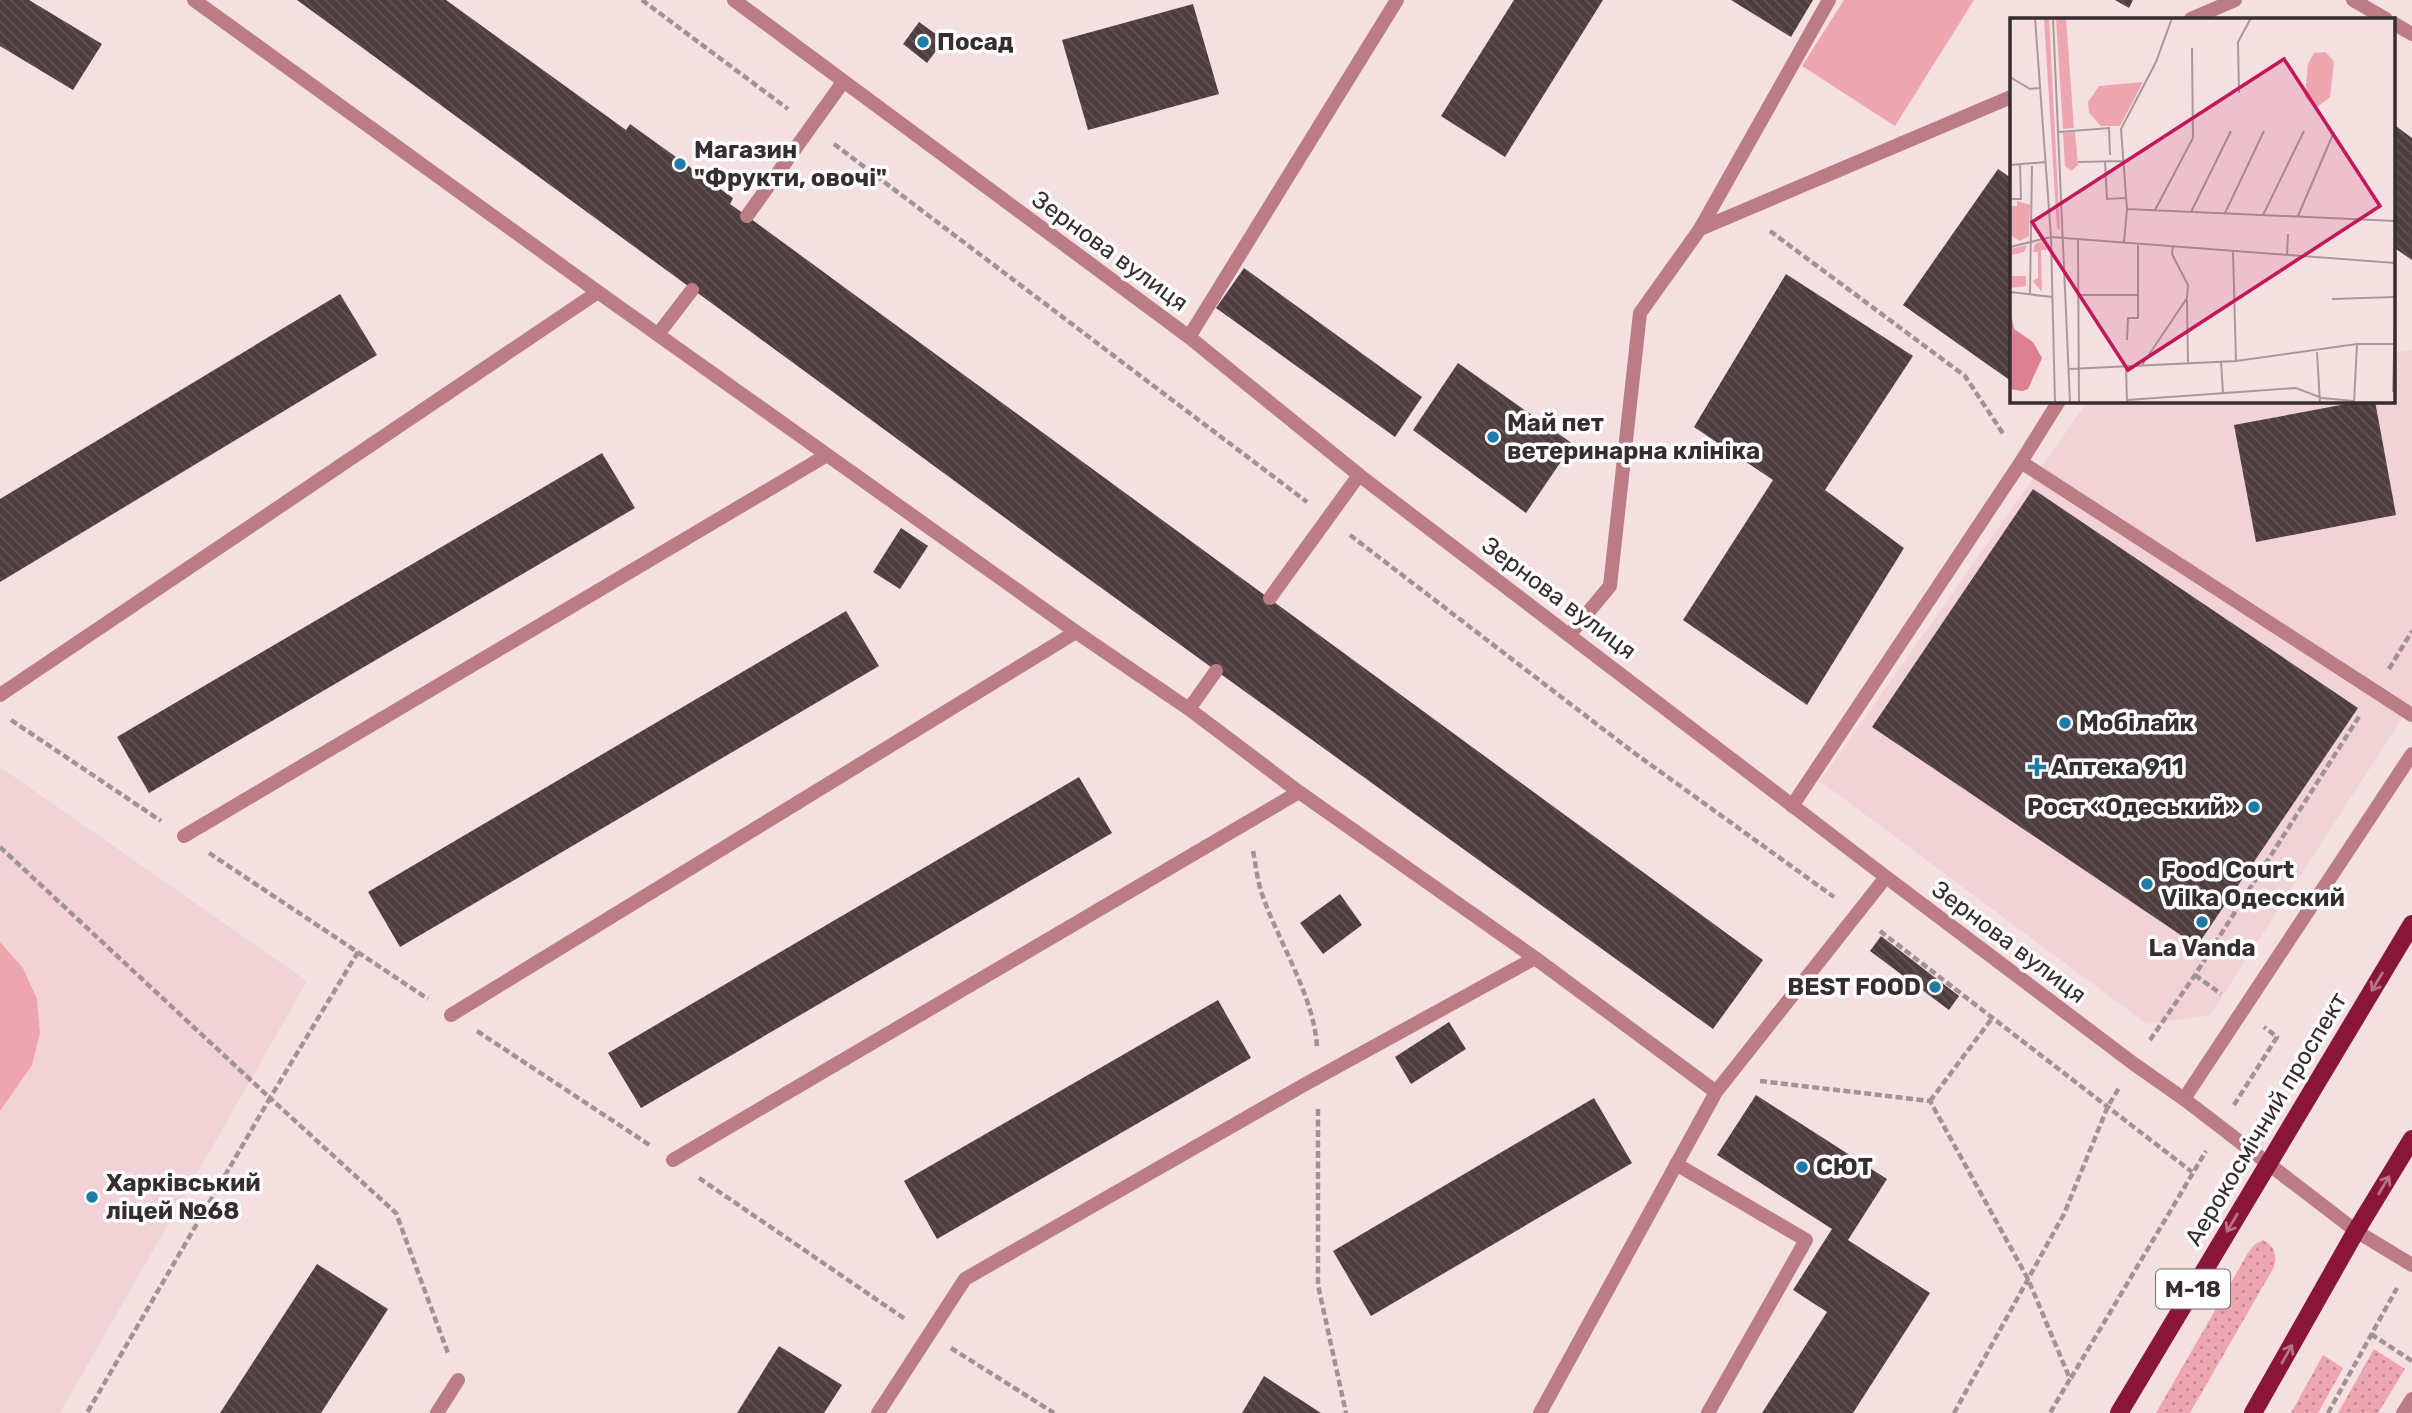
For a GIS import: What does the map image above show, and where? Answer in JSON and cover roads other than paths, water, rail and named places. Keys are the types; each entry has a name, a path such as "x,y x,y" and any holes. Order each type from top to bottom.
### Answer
{"main road":[{"name":"Аерокосмічний проспект","path":"2119,1413 2412,923"},
{"path":"2253,1413 2356,1231 2412,1139"}],"street":[{"path":"194,0 598,292 1076,632 1189,709 1299,792 1535,958 1716,1093"},
{"name":"Зернова вулиця","path":"734,0 1189,337 1359,475 1886,877 2356,1231 2411,1265"},
{"path":"1189,337 1397,0"},
{"path":"1570,634 1610,586 1640,313 1700,229 1829,0"},
{"path":"2193,18 2235,0"},
{"path":"2353,0 2384,18"},
{"path":"2394,24 2412,34"},
{"path":"747,216 843,82"},
{"path":"1700,229 2010,97"},
{"path":"659,333 692,290"},
{"path":"0,695 598,292"},
{"path":"1792,806 2058,402"},
{"path":"184,836 827,454"},
{"path":"2021,462 2412,715"},
{"path":"1270,598 1359,475"},
{"path":"451,1015 1076,632"},
{"path":"1189,709 1216,671"},
{"path":"2184,1099 2412,754"},
{"path":"673,1160 1299,792"},
{"path":"1540,1413 1716,1093 1886,877"},
{"path":"878,1413 964,1279 1302,1086 1535,958"},
{"path":"1676,1164 1805,1240 1708,1413"},
{"path":"437,1413 458,1380"},
{"path":"2403,1413 2412,1399"}],"place":[{"name":"Посад","path":"923,42"},
{"name":"Магазин \"Фрукти, овочі\"","path":"680,164"},
{"name":"Май пет ветеринарна клініка","path":"1493,437"},
{"name":"Мобілайк","path":"2065,723"},
{"name":"Аптека 911","path":"2037,767"},
{"name":"Рост «Одеський»","path":"2254,807"},
{"name":"Food Court Vilka Одесский","path":"2147,884"},
{"name":"La Vanda","path":"2202,922"},
{"name":"BEST FOOD","path":"1935,987"},
{"name":"СЮТ","path":"1802,1167"},
{"name":"Харківський ліцей №68","path":"92,1197"}]}
